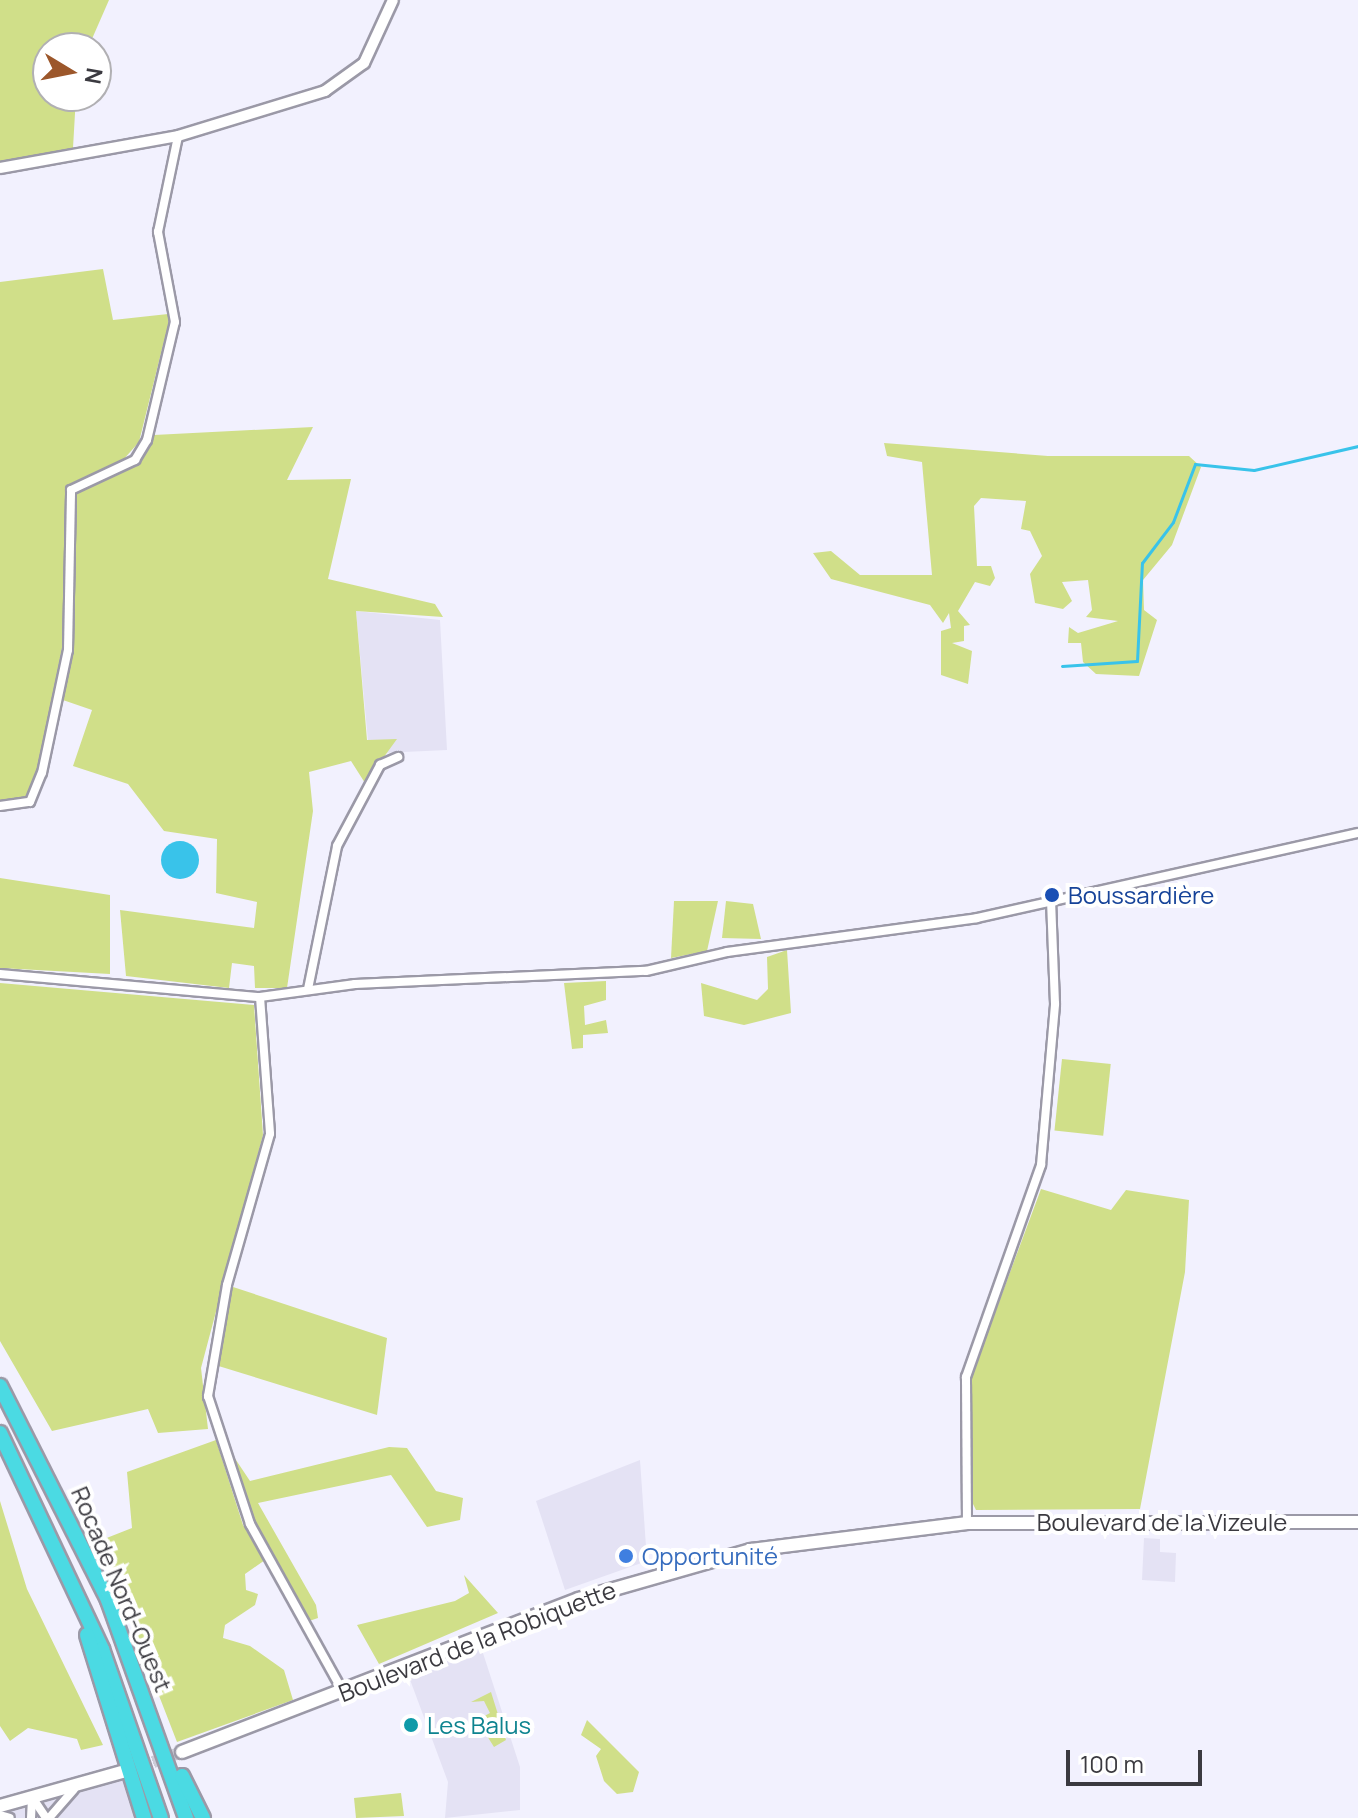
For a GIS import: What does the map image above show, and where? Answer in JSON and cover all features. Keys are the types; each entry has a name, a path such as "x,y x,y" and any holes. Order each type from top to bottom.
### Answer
{"highway":[{"name":"Rocade Nord-Ouest","path":"0,1386 108,1600 151,1711 186,1818"},
{"name":"Rocade Nord-Ouest","path":"0,1433 68,1569 161,1818"},
{"path":"68,1569 144,1818"},
{"path":"151,1711 203,1818"}],"main road":[{"name":"Boulevard de la Vizeule","path":"967,1523 1358,1522"},
{"name":"Boulevard de la Robiquette","path":"182,1752 657,1574 780,1545 967,1523"},
{"path":"0,1806 74,1789 122,1772"}],"street":[{"path":"0,168 178,136 343,81 372,50 393,0"},
{"path":"0,806 30,802 42,773 68,650 71,490 135,460 147,440 175,322 158,232 178,136"},
{"path":"308,989 337,846 380,765 398,757"},
{"path":"0,974 260,997 308,989 646,971 727,952 948,924 1358,833"},
{"path":"967,1523 966,1377 1041,1165 1055,1004 1051,899"},
{"path":"260,997 270,1134 227,1285 208,1396 250,1524 344,1692"},
{"path":"32,1797 47,1818 74,1789"},
{"path":"31,1818 32,1797"},
{"path":"0,1815 10,1818"}],"shaded area":[{"path":"356,611 440,620 447,750 382,753 371,774"},
{"path":"640,1460 647,1561 565,1590 536,1501"},
{"path":"1144,1538 1160,1539 1160,1552 1176,1553 1175,1582 1142,1580"},
{"path":"481,1647 520,1767 520,1810 445,1818 448,1782 409,1677"},
{"path":"126,1776 139,1818 0,1818 0,1812"}],"green space":[{"path":"0,0 109,0 95,32 32,32 32,112 75,112 73,148 0,162"},
{"path":"103,269 113,320 168,314 168,325 139,442 123,460 69,485 64,638 37,773 23,802 0,802 0,282"},
{"path":"313,427 287,480 351,479 328,579 435,604 443,617 356,611 367,740 397,739 365,783 351,761 309,772 313,811 287,988 255,988 254,966 232,963 229,988 126,976 120,910 254,928 257,902 216,893 217,839 164,831 128,784 73,766 92,710 60,699 72,659 77,491 135,466 154,435"},
{"path":"884,443 1048,456 1189,456 1201,467 1172,545 1143,580 1144,610 1157,620 1139,676 1096,674 1083,662 1081,643 1068,643 1069,627 1078,633 1118,621 1086,617 1092,610 1088,580 1062,582 1072,601 1063,609 1035,603 1030,574 1042,556 1030,531 1021,529 1026,501 981,498 974,506 977,566 991,566 995,578 990,586 975,582 958,611 970,625 964,626 964,641 952,643 972,651 968,684 941,675 941,631 951,628 949,613 943,623 930,605 831,579 813,553 831,551 860,575 932,575 922,462 887,456"},
{"path":"0,878 110,895 110,974 0,968"},
{"path":"674,901 718,901 707,951 671,958"},
{"path":"726,901 753,904 761,939 722,938"},
{"path":"787,950 791,1013 744,1025 704,1016 701,983 757,1000 768,989 767,957"},
{"path":"606,981 606,1000 584,1006 585,1025 606,1020 608,1033 583,1035 583,1048 572,1049 564,983"},
{"path":"0,983 254,1005 263,1135 201,1368 208,1429 158,1433 148,1409 52,1431 0,1341"},
{"path":"1062,1059 1111,1064 1103,1136 1054,1131"},
{"path":"1041,1189 1111,1210 1126,1190 1189,1200 1185,1272 1140,1509 976,1510 972,1502 970,1380"},
{"path":"230,1286 387,1338 377,1415 212,1364"},
{"path":"216,1440 243,1525 265,1560 245,1574 246,1590 258,1594 255,1605 225,1625 223,1638 250,1646 284,1670 293,1700 177,1742 99,1541 132,1528 127,1472"},
{"path":"389,1447 407,1448 436,1491 463,1498 460,1520 427,1527 391,1475 258,1503 316,1605 318,1618 309,1621 249,1513 234,1457 250,1481"},
{"path":"0,1501 27,1589 103,1745 81,1750 77,1739 28,1728 10,1741 0,1726"},
{"path":"464,1575 498,1613 379,1664 357,1625 455,1601 469,1593"},
{"path":"491,1692 506,1740 494,1747 477,1720 490,1713 484,1701 471,1702"},
{"path":"587,1720 639,1772 633,1792 617,1794 604,1781 596,1756 601,1749 581,1735"},
{"path":"401,1793 404,1816 356,1818 354,1798"}],"water":[{"path":"180,841 193,847 199,860 193,873 180,879 167,873 161,860 167,847"}],"waterway":[{"path":"1062,666 1137,661 1142,563 1173,522 1195,464 1254,470 1358,446"}],"tunnel":[{"path":"136,1768 182,1752"}],"place":[{"name":"Boussardière","path":"1052,895"},
{"name":"Opportunité","path":"626,1556"},
{"name":"Les Balus","path":"411,1725"}]}
